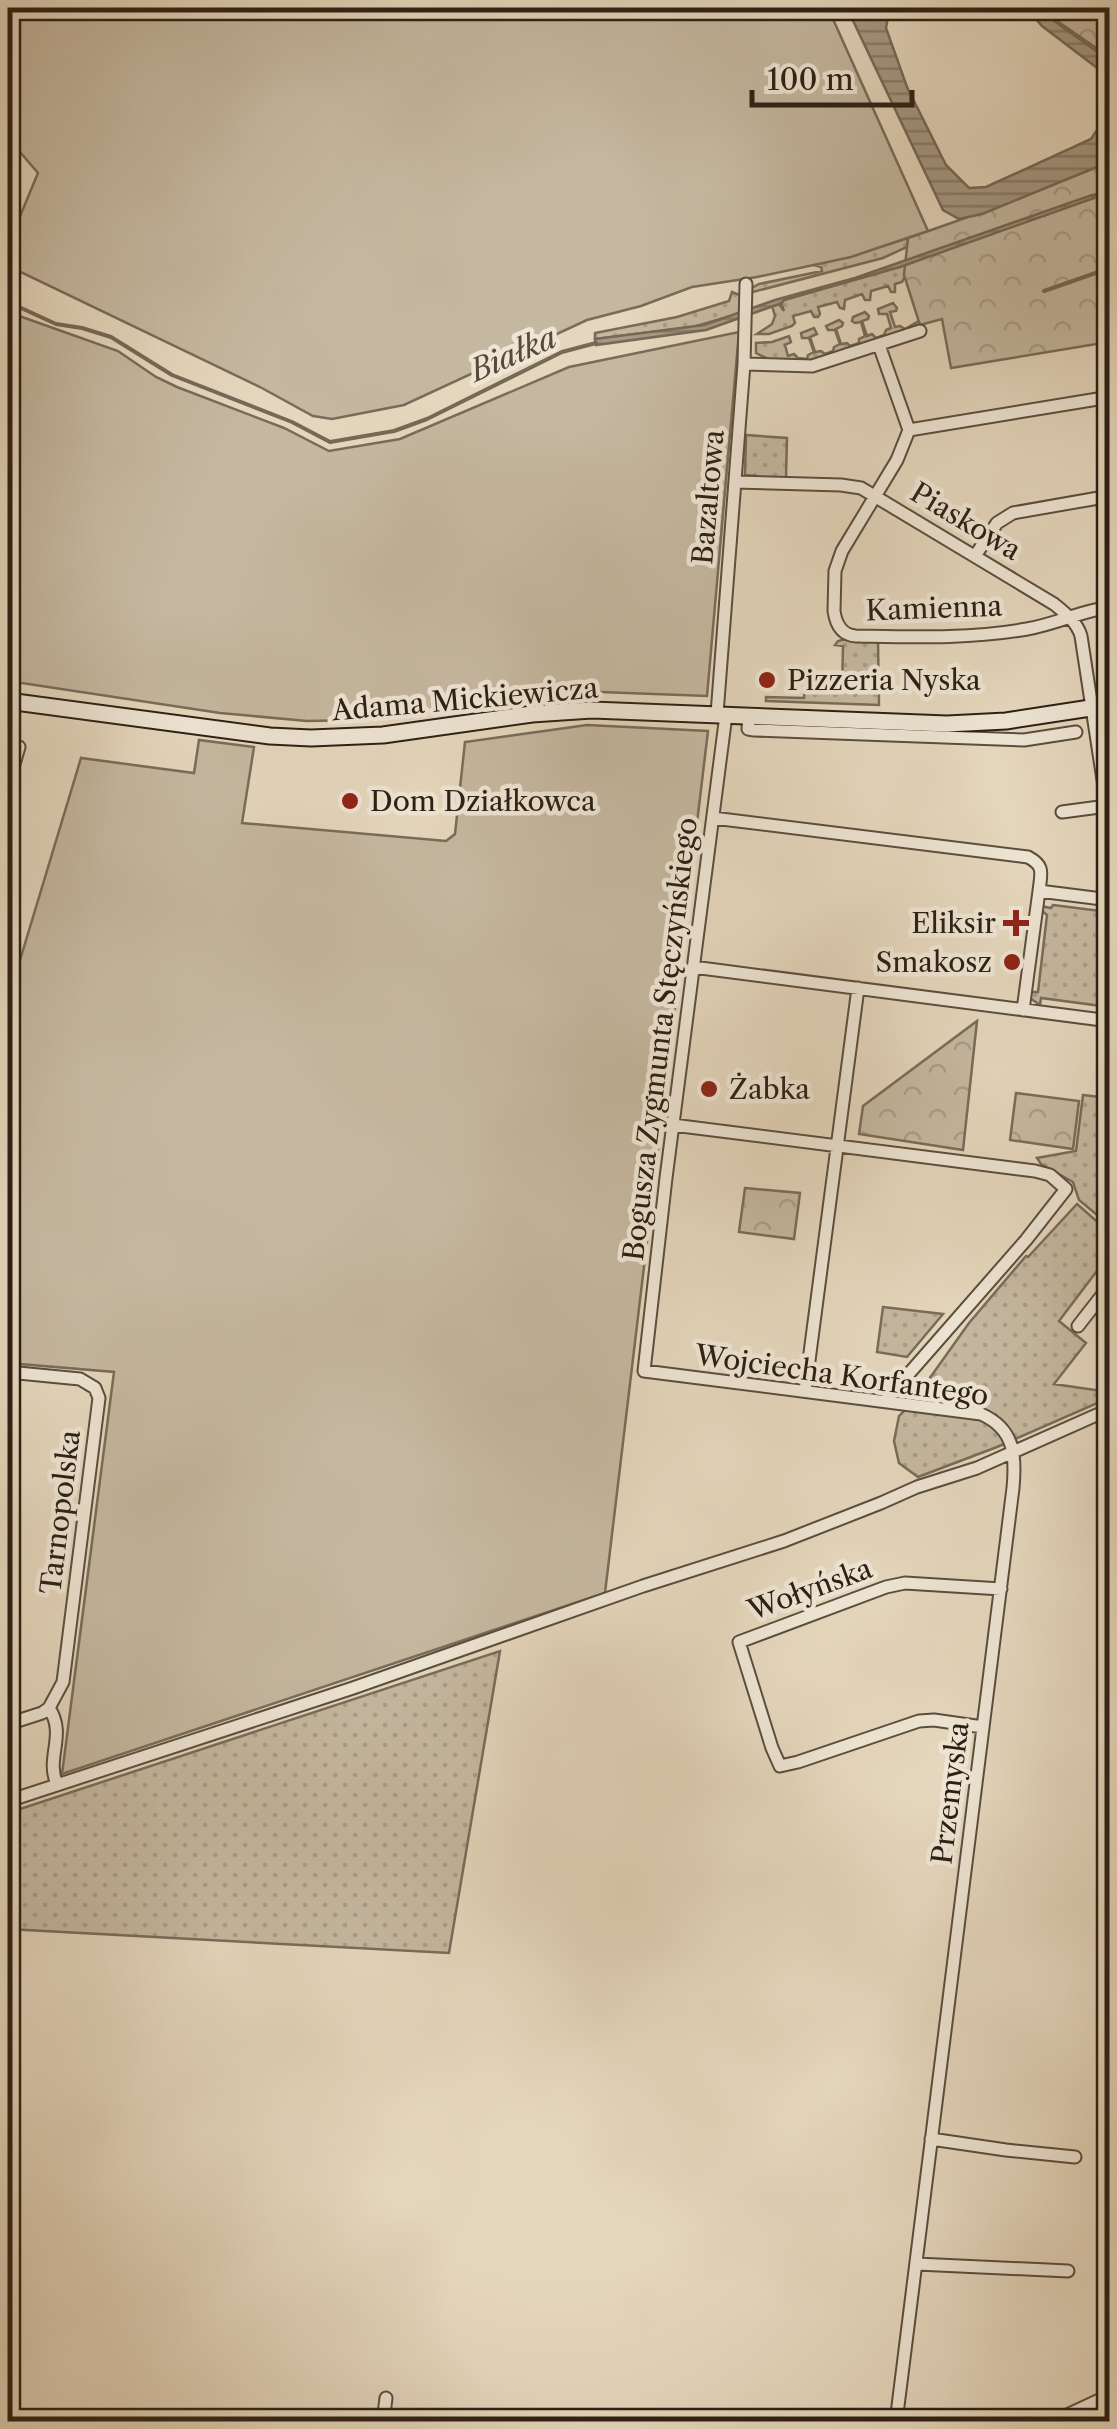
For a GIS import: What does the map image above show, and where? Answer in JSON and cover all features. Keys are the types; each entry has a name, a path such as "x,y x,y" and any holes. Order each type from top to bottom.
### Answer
{"street":[{"name":"Bazaltowa","path":"722,714 746,284"},
{"path":"744,364 812,366 920,331"},
{"path":"879,345 908,430 1110,398"},
{"name":"Kamienna","path":"908,430 898,460 842,550 834,570 835,619 846,633 980,636 1070,618"},
{"name":"Piaskowa","path":"735,482 853,486 876,495 1054,604 1070,618"},
{"path":"975,556 997,523 1013,514 1110,496"},
{"path":"1062,812 1108,806 1081,636 1070,618 1080,612 1110,607"},
{"name":"Adama Mickiewicza","path":"8,701 311,738 383,735 532,714 592,710 947,724 1022,719 1110,705"},
{"name":"Bogusza Zygmunta Stęczyńskiego","path":"644,1370 722,714"},
{"name":"Adama Mickiewicza","path":"749,716 748,729 754,730 1024,740 1076,732"},
{"path":"1022,719 1024,740"},
{"path":"8,746 19,747 8,785"},
{"path":"712,818 1028,857 1038,862 1039,891 1021,1010"},
{"path":"1039,891 1110,900"},
{"path":"693,967 1110,1021"},
{"path":"804,1391 858,988"},
{"path":"673,1125 1035,1170 1066,1189 885,1401"},
{"path":"1078,1326 1110,1285"},
{"name":"Wojciecha Korfantego","path":"644,1370 981,1414 999,1424 1014,1453"},
{"name":"Tarnopolska","path":"8,1372 70,1377 91,1384 99,1398 63,1682 49,1708 58,1730 52,1772 57,1784"},
{"path":"8,1801 784,1540 917,1487 977,1468 1110,1408"},
{"name":"Przemyska","path":"896,2422 1014,1488 1014,1453"},
{"name":"Wołyńska","path":"984,1728 919,1721 780,1766 739,1642 905,1583 1001,1589"},
{"path":"8,1724 49,1708"},
{"path":"932,2139 1075,2156"},
{"path":"917,2264 1068,2271"},
{"path":"1052,2422 1110,2395"},
{"path":"383,2422 386,2398"}],"green space":[{"path":"8,8 828,8 928,231 851,257 692,287 587,320 404,405 332,419 313,416 8,266 8,245 38,173 8,138"},
{"path":"1057,8 1109,8 1109,57 1053,18"},
{"path":"1109,162 1109,342 951,368 942,319 920,325 904,275 908,238"},
{"path":"908,238 907,247 883,258 749,293 759,284 822,271 814,265"},
{"path":"913,262 902,282 895,284 895,292 888,286 871,291 870,300 862,294 845,300 844,309 837,302 818,307 818,317 811,311 793,316 792,326 757,334 772,324 772,306 784,300"},
{"path":"732,292 742,296 741,313 693,327 595,339 595,333 677,317 729,301"},
{"path":"893,303 896,311 890,312 895,327 905,329 919,321 921,328 816,361 767,361 756,353 756,343 789,336 791,342 785,345 788,356 807,359 814,352 809,338 802,338 801,333 814,328 817,334 810,337 815,352 833,351 840,344 835,330 826,326 839,320 842,326 836,329 841,344 859,343 865,336 861,322 852,321 865,312 868,319 862,321 867,336 872,334 876,338 891,328 887,314 879,314 878,309"},
{"path":"8,312 118,351 177,387 284,428 329,451 400,439 569,367 739,332 707,696 573,691 406,715 307,721 220,713 8,681"},
{"path":"746,435 787,438 786,478 755,479 745,475"},
{"path":"846,639 878,640 879,705 766,701 766,697 804,698 805,690 842,690 843,646 835,645"},
{"path":"587,725 708,731 605,1593 62,1774 114,1372 8,1363 8,1000 81,758 194,773 199,740 254,747 242,823 446,841 455,834 465,742"},
{"path":"1041,906 1109,912 1109,1007 1041,998 1040,1005 1030,998 1031,992 1038,992 1047,915"},
{"path":"977,1021 963,1150 859,1134 863,1106"},
{"path":"1016,1093 1079,1101 1073,1149 1010,1140"},
{"path":"1083,1095 1109,1098 1109,1225 1079,1200 1073,1182 1037,1158 1076,1151"},
{"path":"745,1188 800,1193 794,1239 739,1232"},
{"path":"1077,1204 1109,1232 1109,1255 1059,1321 1086,1343 1054,1384 1109,1392 1109,1398 918,1477 899,1463 894,1441 899,1416 969,1323"},
{"path":"883,1307 943,1314 907,1357 877,1352"},
{"path":"500,1651 449,1953 8,1929 8,1813"}],"shaded area":[{"path":"847,8 893,8 886,28 907,87 946,165 969,188 986,187 1091,139 1109,112 1109,162 982,214 959,219 943,210"},
{"path":"1034,8 1050,8 1054,21 1109,60 1109,77 1042,26 1035,18"},
{"path":"1092,195 1094,198 900,267 784,300 784,311 779,304 706,330 596,345 595,339 704,325 775,300 855,278"}],"waterway":[{"name":"Białka","path":"1093,196 1110,190"},
{"path":"1044,291 1110,268"},
{"name":"Białka","path":"8,302 56,324 111,337 172,375 292,422 330,442 394,431 427,419 562,352 596,343"}],"place":[{"name":"Pizzeria Nyska","path":"767,680"},
{"name":"Dom Działkowca","path":"350,801"},
{"name":"Eliksir","path":"1016,923"},
{"name":"Smakosz","path":"1012,962"},
{"name":"Żabka","path":"709,1089"}]}
